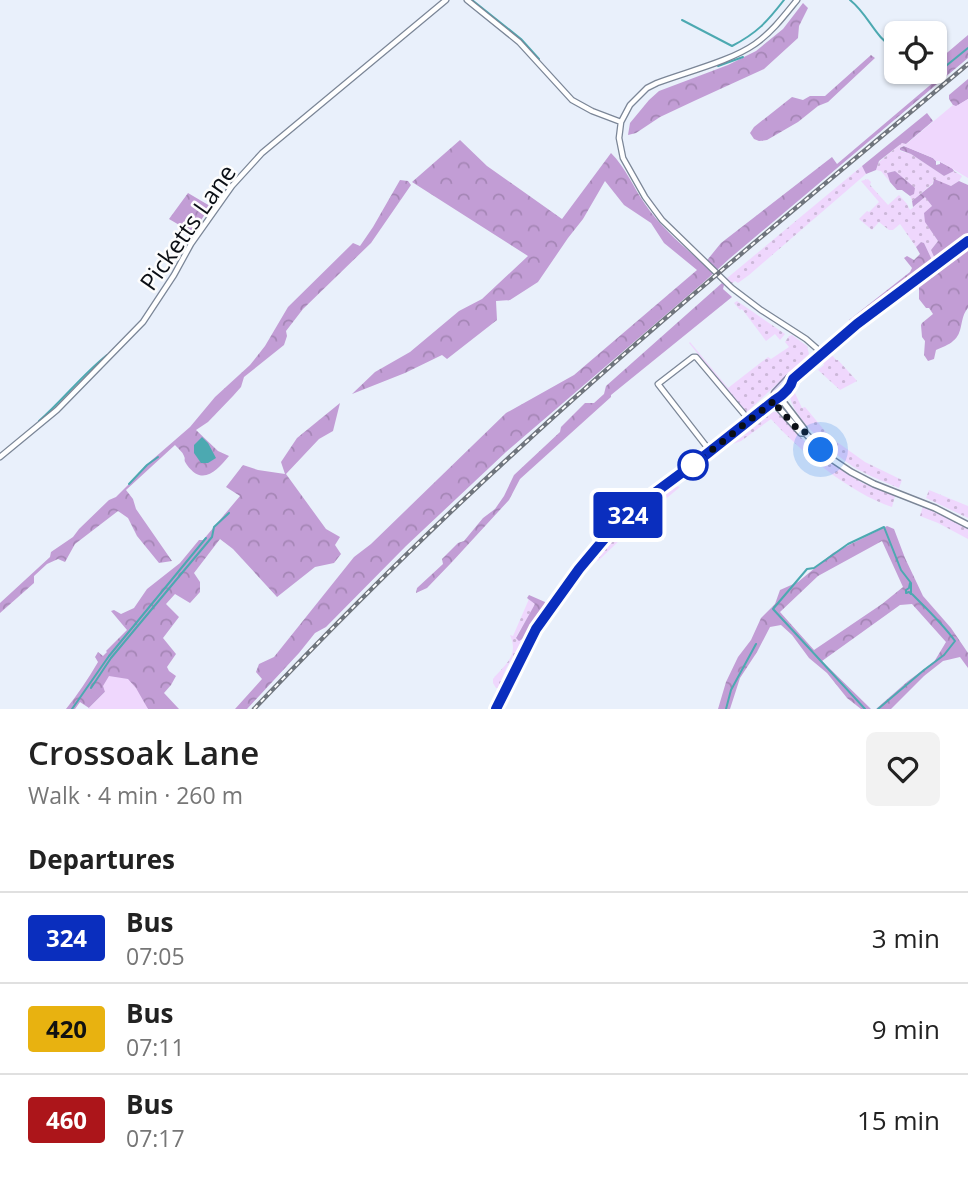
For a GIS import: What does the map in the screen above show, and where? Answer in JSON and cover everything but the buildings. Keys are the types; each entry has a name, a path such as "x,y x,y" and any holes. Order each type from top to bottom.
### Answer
{"main road":[{"path":"496,709 536,629 553,603 615,526 785,393 793,379 822,353 911,282 968,241"}],"street":[{"name":"Picketts Lane","path":"0,457 57,410 143,322 191,244 232,186 262,153 446,0"},
{"path":"467,0 519,42 572,100 621,122"},
{"path":"797,0 780,21 755,44 647,89 630,105 621,122 619,138 622,155 645,197 662,220 732,288 822,353"},
{"path":"710,452 658,384 696,357 749,420"},
{"path":"775,400 776,405 801,433 805,432 830,458 851,472 936,508 968,525"}],"shaded area":[{"path":"968,99 968,178 933,158 904,146 953,105"},
{"path":"902,143 906,144 900,151 911,154 944,176 954,171 962,176 959,181 951,186 933,180 933,183 912,201 910,196 914,194 914,188 895,171 887,173 890,182 881,171 876,170 879,162"},
{"path":"862,166 866,174 749,275 738,283 735,281 731,284 726,279"},
{"path":"868,179 888,205 899,195 910,210 925,197 932,206 925,221 938,241 931,250 935,259 932,260 924,243 921,242 916,247 900,224 889,230 879,222 872,230 859,219 879,202 861,181"},
{"path":"737,301 785,334 780,340 775,334 766,341 742,309 734,303"},
{"path":"792,335 807,346 809,354 746,413 689,343 728,388 768,357 771,359 789,347 785,342"},
{"path":"832,355 857,381 840,390 818,370"},
{"path":"794,391 802,408 805,407 830,437 865,462 902,480 899,488 859,470 829,448 799,415 790,396"},
{"path":"773,412 781,415 807,444 827,460 864,484 866,481 870,486 895,496 892,507 859,492 826,470 771,419 733,444"},
{"path":"676,486 680,487 598,561 595,558 632,519"},
{"path":"929,490 968,506 968,518 926,498"},
{"path":"923,506 968,527 968,539 920,516"},
{"path":"529,599 536,603 516,637 524,638 496,688 493,679 512,654 510,635 513,636"},
{"path":"109,676 128,679 148,709 88,709 105,692 103,686"}],"green space":[{"path":"803,3 808,8 799,26 798,38 764,69 660,117 636,133 628,135 630,123 659,91 728,65 756,51 783,29"},
{"path":"968,35 968,58 947,76 947,53"},
{"path":"871,55 875,58 828,102 767,140 754,139 750,133 754,127 792,97 803,100 810,96 825,96"},
{"path":"968,79 968,99 956,107 949,95"},
{"path":"931,84 937,84 506,452 406,546 326,627 315,633 247,709 235,709 262,679 256,672 259,664 274,657 354,557 371,544 506,413 574,375 697,270 664,243 651,223 624,205 605,181 583,219 538,282 510,300 496,301 497,320 447,359 442,355 352,394 375,372 410,352 459,311 482,299 528,256 412,182 460,140 487,166 562,219 611,153 651,213 704,264 721,243 832,157 837,164"},
{"path":"927,113 933,121 906,144 902,143 879,161 876,170 866,174 862,166"},
{"path":"904,146 933,158 936,165 940,162 954,171 944,176 911,154 900,150"},
{"path":"895,171 915,188 914,194 910,196 897,190 890,182 887,173"},
{"path":"934,179 951,186 959,181 968,185 968,234 935,259 931,250 938,241 925,222 924,213 932,206 925,197 913,207 912,201 933,184"},
{"path":"400,180 408,181 411,185 371,243 303,309 286,331 284,345 244,377 241,387 233,396 208,422 196,430 218,451 229,456 215,471 204,476 199,475 187,465 183,453 175,445 126,490 172,561 159,563 137,536 128,518 118,511 75,544 65,562 58,559 47,564 34,576 34,583 0,613 0,603 50,557 51,552 73,537 109,500 116,497 250,365 265,346 288,307 353,243 360,246"},
{"path":"188,193 210,206 193,233 169,219"},
{"path":"921,242 932,260 850,323 849,320 910,272 912,268 904,258 907,256 914,260 920,254 916,247"},
{"path":"968,249 968,308 956,338 936,350 934,359 928,361 924,355 925,341 921,325 933,314 919,299 919,286"},
{"path":"722,283 723,289 732,297 611,395 520,479 509,500 427,588 416,593 417,588 443,564 442,559 495,509 514,475 560,432 561,427 585,403 594,403 604,394 606,386"},
{"path":"340,403 333,431 319,439 286,474 326,529 340,537 335,545 341,554 334,563 315,567 277,597 233,549 220,539 194,573 200,582 200,592 190,603 175,594 166,604 179,617 163,638 176,654 167,667 176,676 164,693 179,709 148,709 105,692 89,708 80,702 75,709 66,709 98,662 95,657 98,652 103,656 127,630 111,611 121,614 134,608 147,589 180,563 199,540 203,540 240,496 226,487 243,465 285,474 281,462 297,438"},
{"path":"887,526 894,529 923,596 951,628 968,653 968,668 960,657 943,661 891,709 876,709 934,662 946,642 912,604 900,605 822,661 871,709 861,709 847,698 781,625 770,627 740,678 730,709 718,709 726,682 738,657 751,640 761,618 775,604 780,590 798,582 833,553","holes":["882,541 903,587 814,650 780,612 818,576"]},
{"path":"529,595 545,602 544,609 519,641 516,638 535,604 527,598"}],"water":[{"path":"202,437 216,458 208,463 201,463 194,453 194,445"}],"waterway":[{"path":"472,0 521,39 539,59"},
{"path":"682,20 732,46 761,26 784,0"},
{"path":"850,0 884,41"},
{"path":"947,65 968,48"},
{"path":"718,66 743,57"},
{"path":"39,421 107,355"},
{"path":"129,484 158,457"},
{"path":"91,688 111,658 212,537 214,527 229,513"},
{"path":"865,709 773,609 807,569 814,568 848,544 884,527 901,570 911,583 911,594 906,593 910,583"},
{"path":"72,709 109,656 206,538"},
{"path":"878,709 944,655 955,641 912,594"},
{"path":"726,709 731,690 756,644"}],"railway":[{"path":"254,709 414,547 569,403 968,64"}],"bus line":[{"name":"324","path":"496,709 548,610 615,526 641,503 782,396 793,379 857,324 968,241"}],"route":[{"path":"693,465 775,400 776,405 801,433 805,432 821,450"}]}
